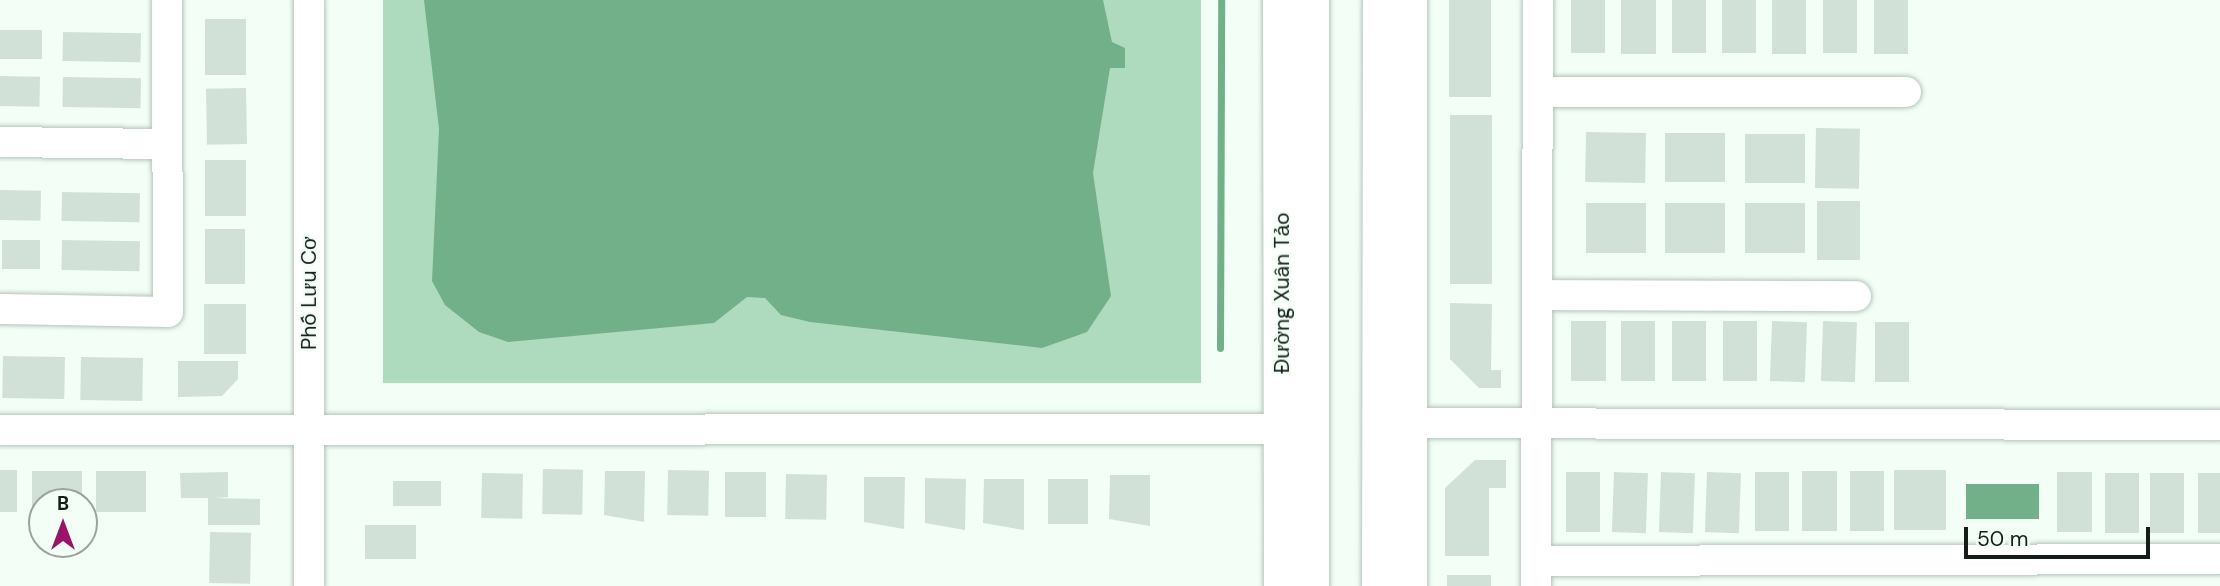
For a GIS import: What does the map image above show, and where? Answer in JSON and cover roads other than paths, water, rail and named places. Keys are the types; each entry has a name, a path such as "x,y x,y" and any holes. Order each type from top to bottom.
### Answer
{"main road":[{"name":"Đường Xuân Tảo","path":"1282,0 1296,429 1310,586"},
{"name":"Đường Xuân Tảo","path":"1283,586 1296,429 1310,0"},
{"path":"1382,0 1395,424 1408,586"},
{"path":"1381,586 1395,424 1408,0"}],"street":[{"path":"0,309 168,312 167,0"},
{"name":"Phố Lưu Cơ","path":"309,0 309,586"},
{"path":"1538,0 1536,573 2220,559"},
{"path":"1538,92 1906,92"},
{"path":"0,142 167,144"},
{"path":"1537,295 1856,296"},
{"path":"1395,424 2220,425"},
{"path":"0,430 1296,429"}],"waterway":[{"path":"1220,348 1221,0"}]}
